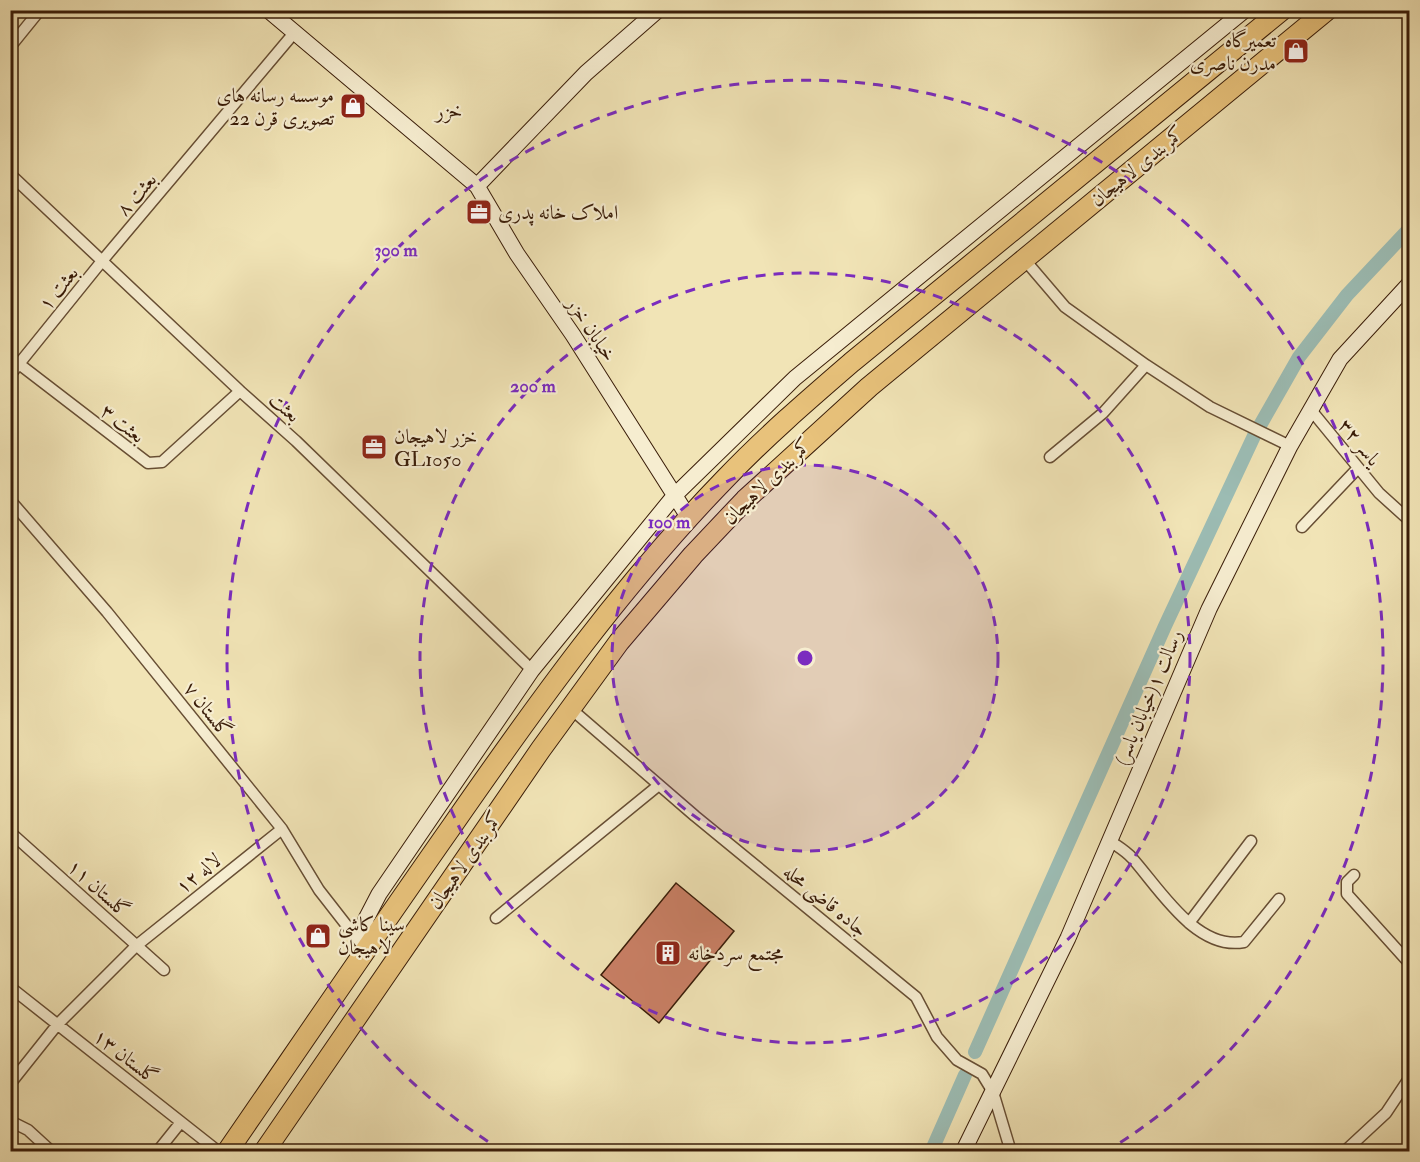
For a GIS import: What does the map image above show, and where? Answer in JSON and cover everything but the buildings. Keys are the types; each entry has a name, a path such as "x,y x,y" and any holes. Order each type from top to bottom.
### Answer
{"highway":[{"name":"کمربندی لاهیجان","path":"227,1152 365,949 550,687 598,624 689,518 784,420 1282,10"},
{"name":"کمربندی لاهیجان","path":"264,1152 570,708 619,642 693,555 745,500 869,387 1327,10"},
{"path":"292,1058 316,1076"}],"street":[{"path":"10,47 40,10"},
{"name":"خیابان خزر","path":"268,10 477,186 517,254 689,518"},
{"path":"477,186 586,73 658,10"},
{"path":"365,949 366,919 380,894 532,670 675,495 795,378 1245,10"},
{"name":"بعثت ۸","path":"102,261 197,151 294,33"},
{"path":"1075,150 1090,169"},
{"name":"بعثت","path":"10,174 296,441 532,670"},
{"path":"1024,260 1065,307 1146,365 1194,398 1290,446"},
{"name":"بعثت ۱","path":"10,375 15,361 102,261"},
{"name":"رسالت ۱(خیابان یاسر)","path":"963,1152 1068,938 1209,609 1290,446 1340,359 1410,283"},
{"name":"بعثت ۳","path":"15,361 148,464 162,462 240,391"},
{"path":"1050,457 1103,413 1146,365"},
{"name":"یاسر ۳۲","path":"1311,410 1379,494 1410,521"},
{"path":"1302,527 1358,468"},
{"name":"گلستان ۷","path":"10,500 135,646 282,829 319,890 365,949"},
{"path":"532,670 550,687"},
{"name":"جاده قاضی محله","path":"570,708 658,784 916,997 937,1037 957,1060 982,1074 993,1092 1011,1152"},
{"path":"496,918 658,784"},
{"name":"لاله ۱۲","path":"10,1084 57,1025 136,946 282,829"},
{"name":"گلستان ۱۱","path":"10,832 164,970"},
{"path":"1110,841 1131,856 1189,923 1206,936 1238,944 1244,942 1279,899"},
{"path":"1189,923 1251,841"},
{"path":"1354,875 1347,882 1347,894 1410,964"},
{"name":"گلستان ۱۳","path":"10,987 219,1152"},
{"path":"1344,1152 1386,1113 1410,1077"},
{"path":"10,1121 28,1130 52,1152"},
{"path":"158,1152 181,1122"}],"waterway":[{"path":"975,1052 1165,626 1254,436 1299,357 1347,295 1410,228"},
{"path":"931,1152 965,1075"}],"place":[{"name":"تعمیرگاه مدرن ناصری","path":"1296,51"},
{"name":"موسسه رسانه های تصویری قرن 22","path":"353,106"},
{"name":"املاک خانه پدری","path":"479,212"},
{"name":"خزر لاهیجان GL1050","path":"374,447"},
{"name":"سینا کاشی لاهیجان","path":"318,936"},
{"name":"مجتمع سردخانه","path":"668,953"}],"district":[{"name":"خزر","path":"449,111"}]}
